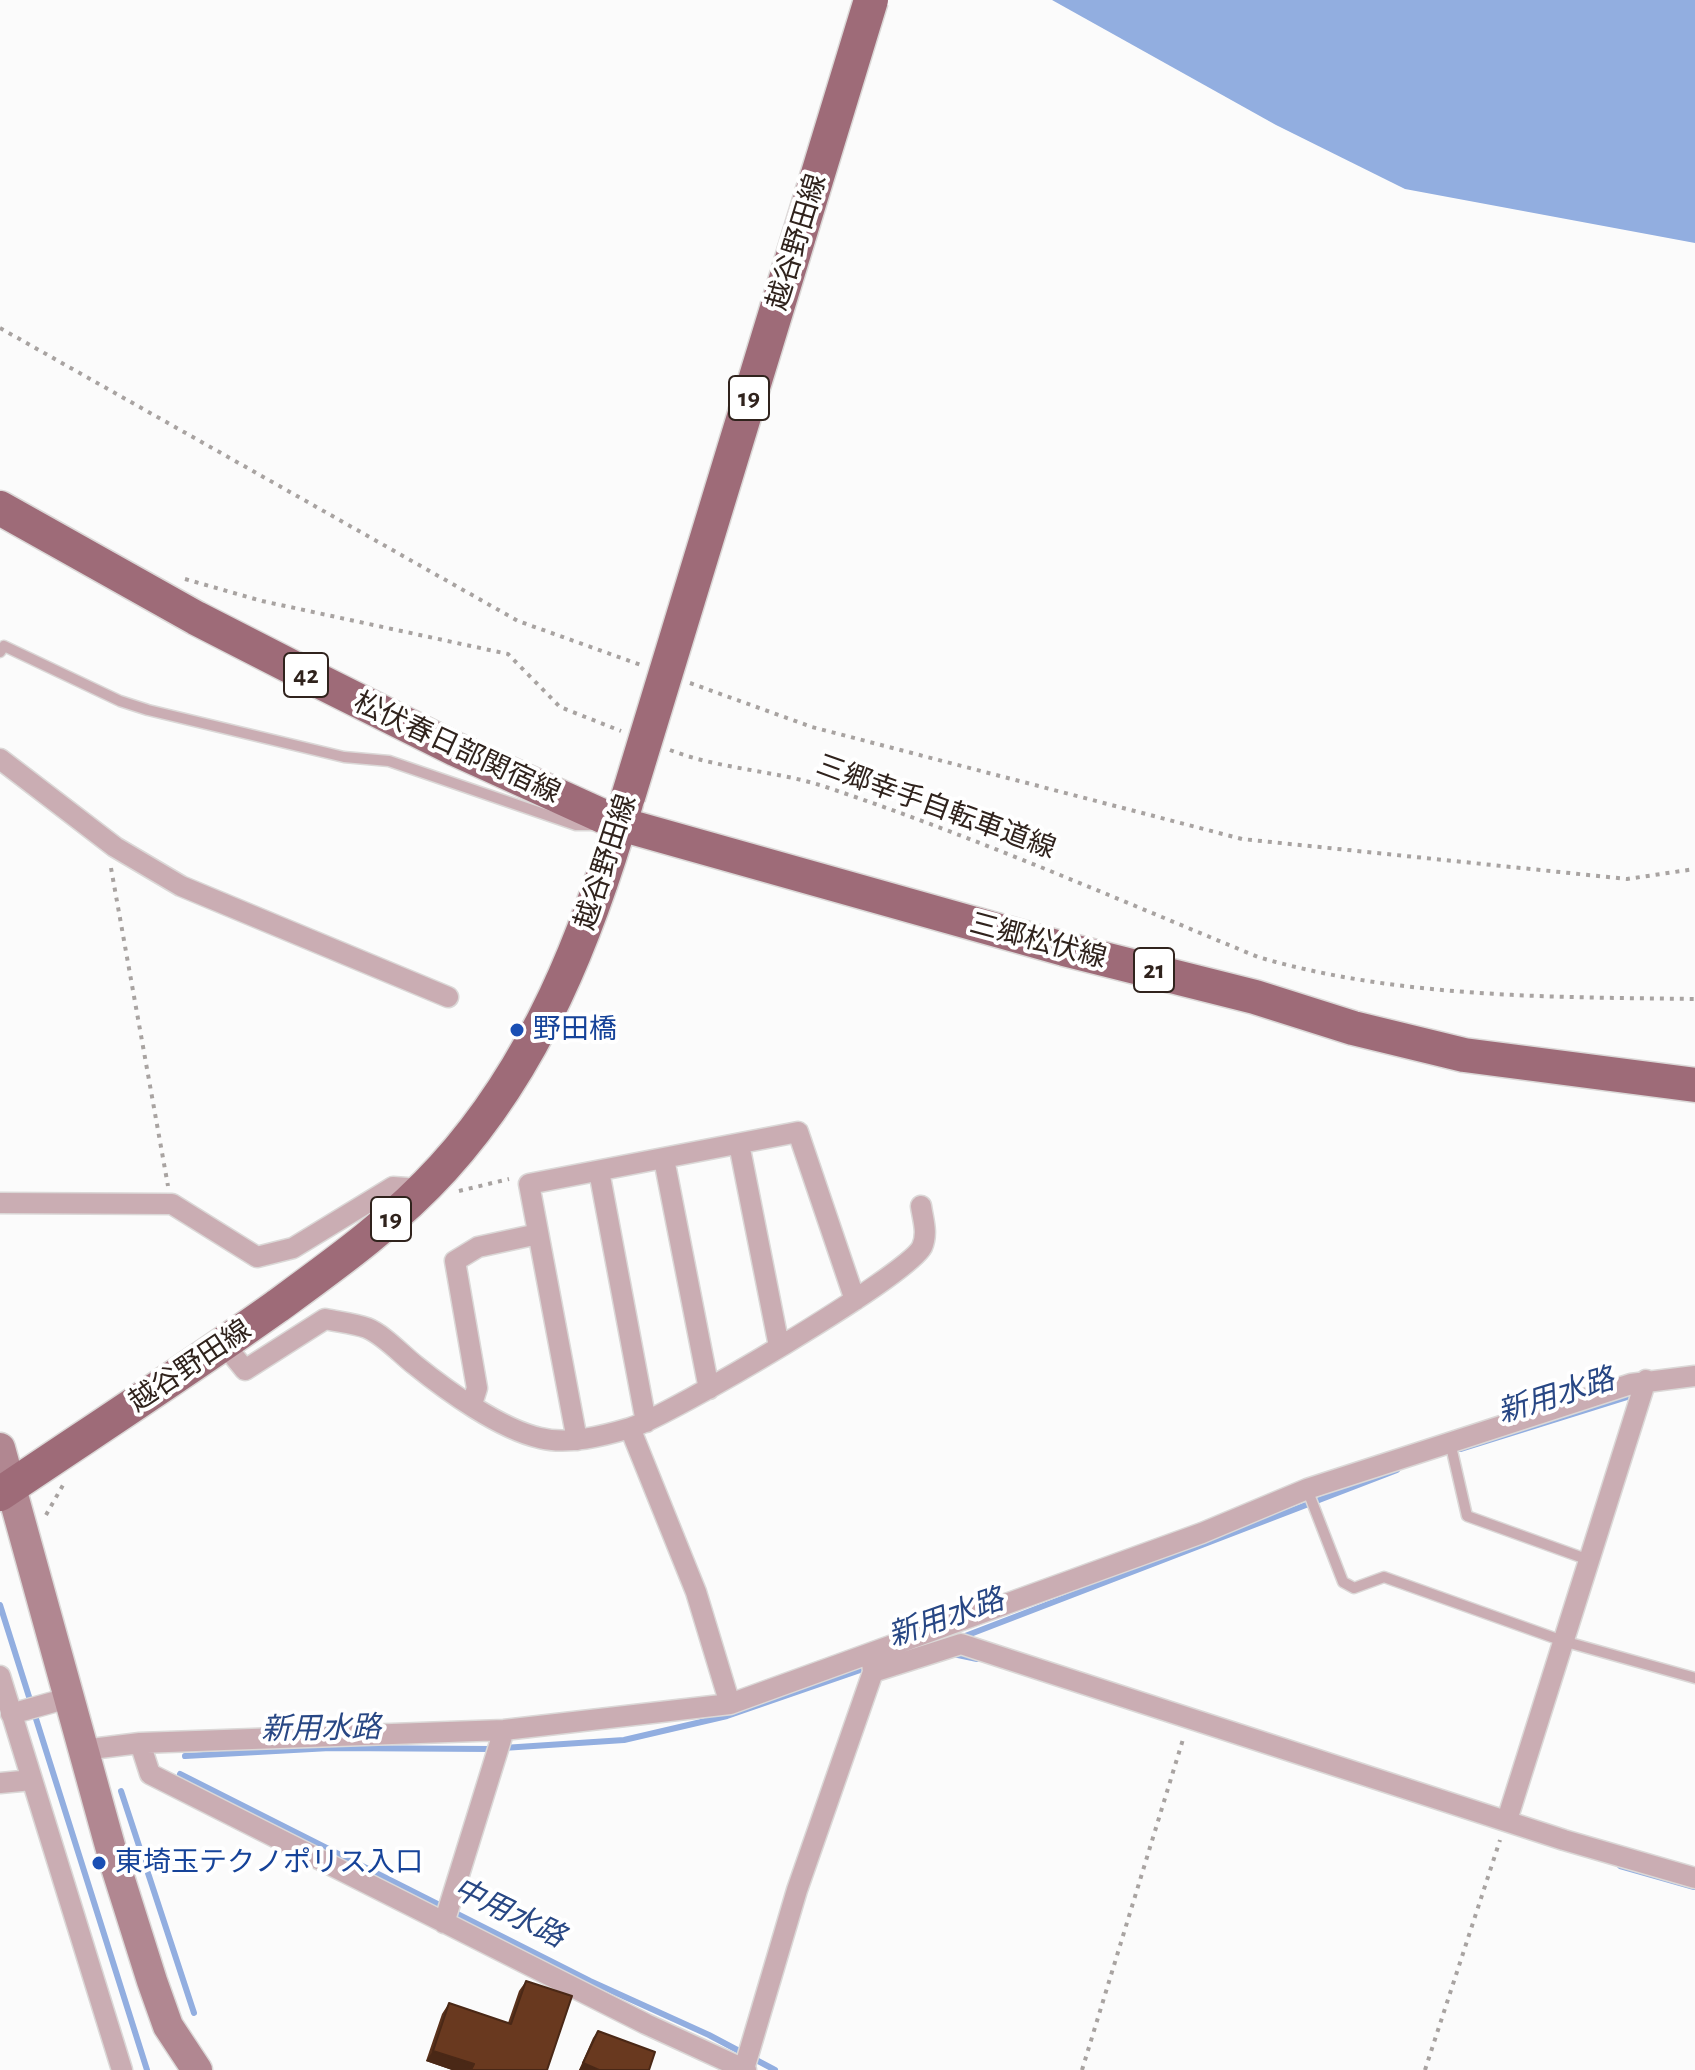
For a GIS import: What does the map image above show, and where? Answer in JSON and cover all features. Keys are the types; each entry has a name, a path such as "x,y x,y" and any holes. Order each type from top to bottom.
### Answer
{"main road":[{"name":"越谷野田線","path":"6,1489 224,1344 376,1233 417,1195 496,1101 556,999 580,942 624,810 871,0"},
{"name":"松伏春日部関宿線","path":"0,508 196,618 455,749 624,810"},
{"name":"三郷松伏線","path":"624,810 1049,945 1255,997 1353,1028 1464,1055 1695,1085"}],"street":[{"path":"0,759 115,847 181,886 448,997"},
{"path":"577,1440 529,1184 798,1132 855,1300"},
{"path":"739,1144 779,1346"},
{"path":"664,1159 709,1389"},
{"path":"599,1171 643,1453 696,1592 730,1704"},
{"path":"0,1203 172,1204 257,1257 293,1248 393,1187 407,1188 417,1195"},
{"path":"224,1344 245,1370 325,1319 369,1329 423,1372 472,1404 528,1434 542,1439 577,1440 638,1425 709,1389 855,1300 911,1261 921,1249 926,1235 921,1206"},
{"path":"472,1404 477,1388 455,1261 478,1247 538,1234"},
{"path":"83,1750 140,1743 504,1730 730,1704 872,1662 1307,1489 1646,1380 1695,1376"},
{"path":"1507,1820 1646,1380"},
{"path":"0,1448 6,1489 60,1700 83,1750 115,1864 168,2026 197,2070"},
{"path":"872,1662 961,1644 1695,1878"},
{"path":"140,1743 150,1774 444,1923 745,2070 797,1890 872,1662"},
{"path":"0,1676 17,1712 32,1780 122,2070"},
{"path":"17,1712 60,1700"},
{"path":"444,1923 504,1730"},
{"path":"0,1783 32,1780"}],"lane":[{"path":"0,652 4,646 120,701 148,710 344,757 389,761 576,825 624,810"},
{"path":"1450,1442 1467,1516 1589,1560"},
{"path":"1307,1489 1343,1582 1354,1588 1384,1577 1563,1641 1695,1678"}],"path":[{"path":"0,328 518,621 650,669"},
{"path":"185,579 262,601 508,654 560,707 624,732"},
{"path":"680,679 812,727 1242,839 1627,879 1695,869"},
{"name":"三郷幸手自転車道線","path":"668,750 698,761 814,782 922,819 1258,957 1309,972 1365,981 1565,997 1695,999"},
{"path":"112,881 172,1204"},
{"path":"452,1193 523,1175"},
{"path":"1082,2070 1189,1718"},
{"path":"1425,2070 1507,1820"}],"water":[{"path":"1052,0 1695,0 1695,243 1405,189 1276,125"}],"building":[{"path":"526,1981 572,1996 547,2070 471,2070 474,2064 433,2051 449,2003 511,2024"},
{"path":"598,2031 655,2052 649,2070 599,2070 583,2063"}],"waterway":[{"name":"新用水路","path":"1461,1449 1637,1394"},
{"name":"新用水路","path":"960,1638 1397,1470"},
{"path":"0,1605 147,2070"},
{"path":"953,1654 977,1659"},
{"name":"新用水路","path":"503,1748 624,1740 727,1716 869,1667"},
{"name":"新用水路","path":"185,1756 330,1748 492,1749"},
{"name":"中用水路","path":"180,1774 590,1981 709,2035 775,2070"},
{"path":"121,1791 194,2013"},
{"path":"1620,1866 1694,1887"}],"place":[{"name":"野田橋","path":"517,1030"},
{"name":"東埼玉テクノポリス入口","path":"99,1863"}]}
